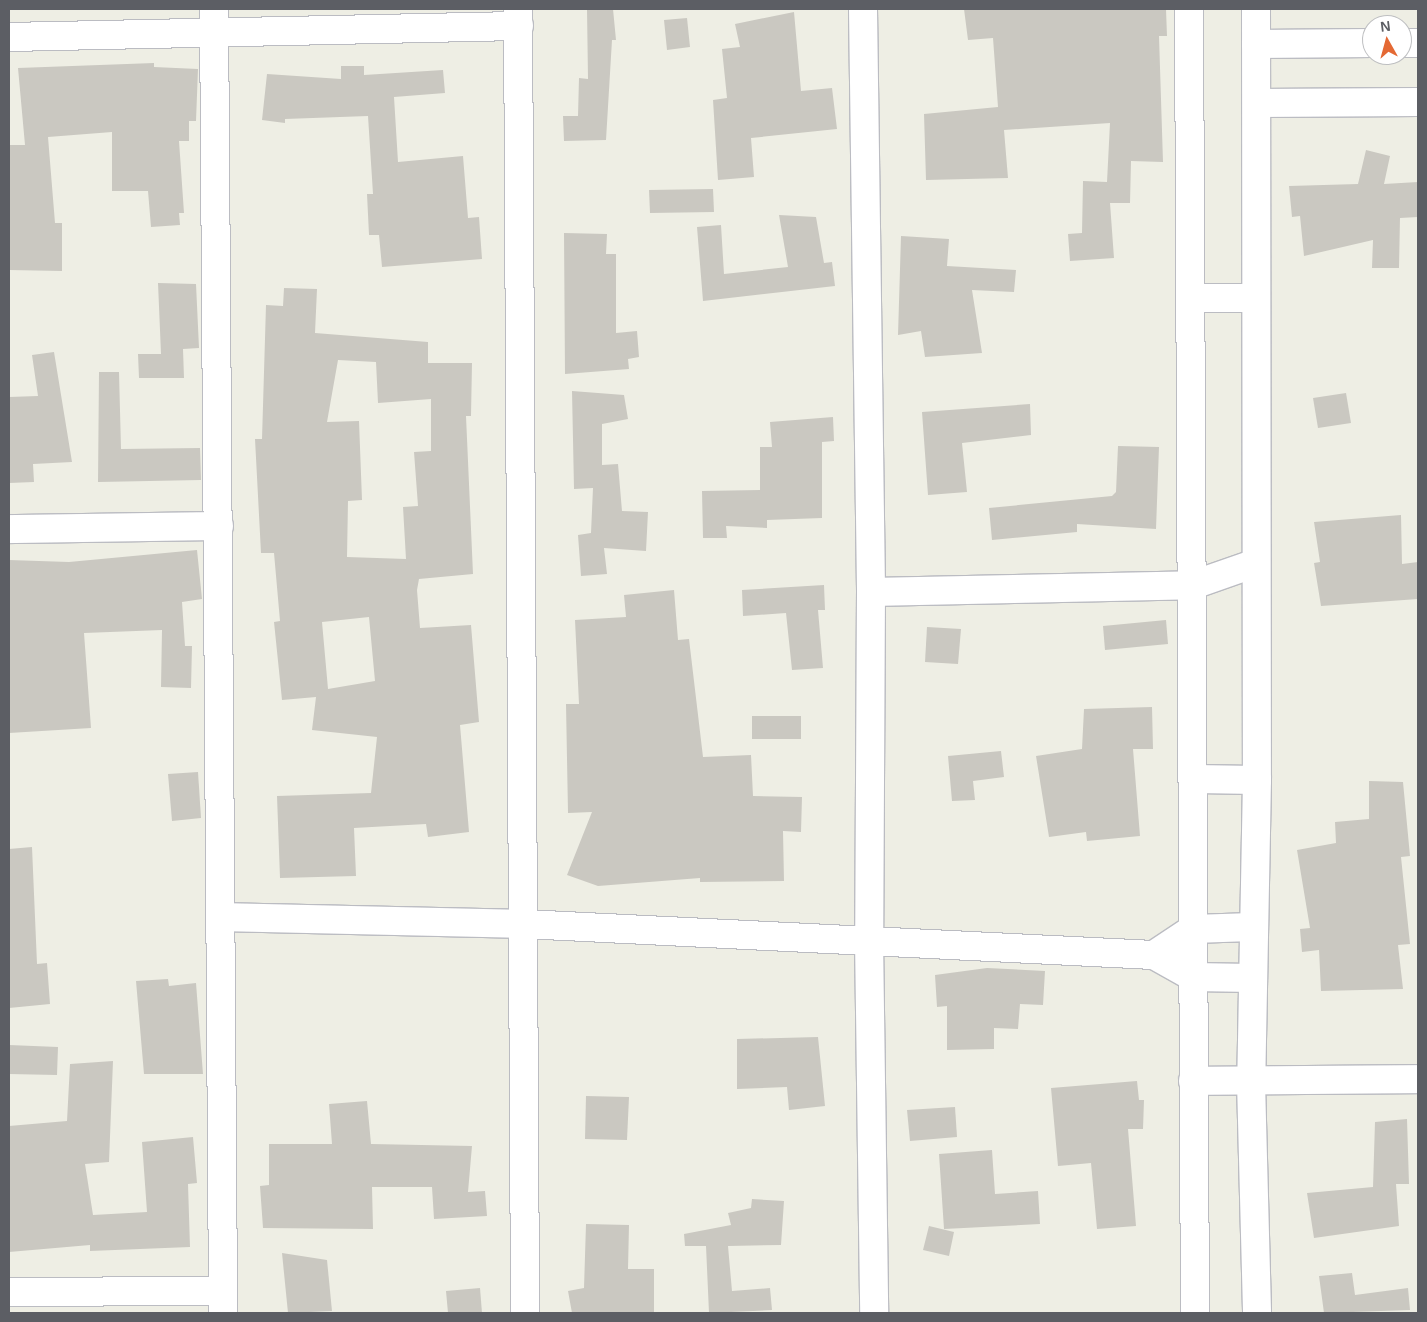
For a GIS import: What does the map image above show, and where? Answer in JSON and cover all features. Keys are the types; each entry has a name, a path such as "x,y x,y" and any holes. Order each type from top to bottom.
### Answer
{"street":[{"path":"863,9 871,592 869,939 874,1313"},
{"path":"1188,9 1195,779 1193,929 1194,1313"},
{"path":"1256,9 1257,104 1253,564 1256,780 1252,927 1252,1082 1257,1313"},
{"path":"9,37 214,21 519,17 525,1313"},
{"path":"9,1292 223,1302 222,916 214,21"},
{"path":"1256,44 1362,43"},
{"path":"1257,104 1418,102"},
{"path":"1190,298 1254,298"},
{"path":"9,529 219,526"},
{"path":"871,592 1193,585 1253,564"},
{"path":"1195,779 1256,780"},
{"path":"222,916 524,924 869,939 1154,955 1193,977 1252,978"},
{"path":"1154,955 1193,929 1252,927"},
{"path":"1194,1081 1252,1082 1418,1079"}],"building":[{"path":"587,9 613,9 616,40 612,40 606,140 564,141 563,116 578,116 579,78 588,79"},
{"path":"964,9 1166,9 1167,36 1159,36 1163,162 1131,161 1130,203 1110,203 1114,258 1070,261 1068,234 1082,233 1083,181 1107,182 1110,123 1004,130 1008,178 926,180 924,114 998,107 993,38 968,40"},
{"path":"794,12 801,91 832,88 837,129 751,138 754,177 718,180 713,100 727,98 722,49 740,47 735,24"},
{"path":"687,18 690,47 667,50 664,20"},
{"path":"154,63 154,67 198,69 196,121 189,121 189,141 179,141 184,213 179,213 180,225 151,227 148,191 112,191 112,132 48,137 55,223 62,223 62,271 9,270 9,145 25,145 18,68"},
{"path":"341,66 364,66 364,75 443,70 445,93 394,97 398,162 463,156 468,218 479,217 482,259 382,267 379,235 369,235 367,194 373,194 368,116 285,119 285,123 262,120 267,74 341,79"},
{"path":"1366,150 1390,156 1384,184 1418,182 1418,217 1400,218 1399,268 1372,268 1373,240 1304,256 1300,216 1292,217 1289,186 1358,184"},
{"path":"713,189 714,212 650,213 649,190"},
{"path":"779,215 816,217 824,263 832,262 835,286 703,301 697,227 721,225 724,274 788,267"},
{"path":"564,233 607,234 606,254 616,254 616,333 637,331 639,357 628,359 629,369 565,374"},
{"path":"901,236 949,239 947,266 1016,270 1014,292 972,290 982,353 925,357 921,331 898,335"},
{"path":"158,283 196,284 199,348 183,349 184,378 139,378 138,354 161,354"},
{"path":"284,288 317,289 315,333 428,342 428,363 472,363 471,416 466,416 473,574 419,579 417,590 420,628 471,625 479,722 460,725 469,832 428,837 426,824 354,828 356,876 280,878 277,796 371,793 377,737 312,730 316,697 282,700 274,622 280,621 274,553 261,553 255,439 262,439 266,305 283,306","holes":["338,360 376,362 378,403 431,399 431,451 414,452 418,506 403,507 406,559 347,557 348,501 362,500 359,421 327,422","369,617 375,681 328,689 322,622"]},
{"path":"54,352 72,462 33,464 34,482 9,483 9,397 38,396 32,355"},
{"path":"99,372 119,372 121,449 200,448 201,480 98,482"},
{"path":"572,391 624,395 628,419 602,424 602,465 618,464 622,511 648,512 646,551 604,548 607,574 581,576 578,535 591,533 593,488 574,489"},
{"path":"1346,393 1351,423 1318,428 1313,398"},
{"path":"1030,404 1031,435 962,443 967,492 928,495 922,412"},
{"path":"833,417 834,441 822,442 822,518 767,520 767,528 726,526 727,538 703,538 702,491 760,490 760,447 772,447 770,422"},
{"path":"1118,446 1159,447 1156,529 1077,524 1077,532 992,540 989,508 1112,496 1116,492"},
{"path":"1401,515 1402,564 1418,562 1418,599 1321,606 1314,563 1320,562 1314,522"},
{"path":"197,550 202,599 182,602 185,646 192,646 191,688 161,687 162,630 84,633 91,728 9,733 9,560 69,562"},
{"path":"824,585 825,610 818,610 823,668 792,670 786,613 743,616 742,590"},
{"path":"674,590 678,640 689,639 703,757 751,755 753,796 802,797 801,832 783,831 784,881 700,882 700,878 598,886 567,875 592,812 568,813 566,704 579,704 575,620 626,617 624,595"},
{"path":"1166,620 1168,644 1105,650 1103,626"},
{"path":"927,627 961,629 958,664 925,662"},
{"path":"1152,707 1153,749 1133,749 1140,836 1087,841 1086,832 1049,837 1036,756 1082,749 1084,709"},
{"path":"752,716 801,716 801,739 752,739"},
{"path":"1001,751 1004,777 973,781 975,800 952,801 948,756"},
{"path":"198,772 201,818 172,821 168,774"},
{"path":"1369,781 1403,782 1410,856 1401,857 1410,944 1398,945 1403,989 1321,991 1319,950 1302,952 1300,929 1310,928 1297,850 1336,843 1335,822 1369,819"},
{"path":"32,847 37,964 47,963 50,1004 9,1008 9,849"},
{"path":"987,968 1045,971 1043,1005 1020,1004 1018,1029 994,1028 994,1049 947,1050 947,1006 937,1007 935,975"},
{"path":"168,979 169,986 196,983 203,1074 144,1074 136,981"},
{"path":"818,1037 825,1106 789,1110 787,1087 737,1089 737,1039"},
{"path":"9,1045 58,1047 57,1075 9,1074"},
{"path":"113,1061 109,1162 85,1164 93,1215 147,1212 142,1142 193,1137 197,1183 188,1184 190,1247 90,1251 90,1245 9,1252 9,1126 67,1121 70,1064"},
{"path":"1137,1081 1139,1100 1144,1100 1143,1129 1128,1129 1136,1226 1097,1229 1091,1163 1058,1166 1051,1088"},
{"path":"586,1096 629,1097 627,1140 585,1139"},
{"path":"367,1101 371,1144 472,1146 468,1192 485,1191 487,1216 434,1219 432,1187 372,1187 373,1229 263,1228 260,1186 269,1185 269,1144 332,1144 329,1104"},
{"path":"955,1107 957,1137 910,1141 907,1110"},
{"path":"1407,1119 1409,1184 1396,1184 1399,1226 1314,1238 1307,1193 1373,1187 1375,1122"},
{"path":"992,1150 995,1194 1038,1191 1040,1224 944,1229 939,1154"},
{"path":"752,1199 784,1201 781,1245 728,1246 732,1291 770,1288 772,1310 709,1313 706,1246 685,1246 684,1234 731,1225 728,1213 751,1208"},
{"path":"586,1224 629,1225 628,1269 654,1269 654,1312 572,1313 568,1291 584,1288"},
{"path":"929,1226 954,1232 949,1256 923,1250"},
{"path":"282,1253 327,1260 332,1311 288,1313"},
{"path":"1352,1273 1355,1295 1408,1288 1410,1310 1324,1313 1319,1276"},
{"path":"480,1288 482,1313 448,1313 446,1291"}]}
